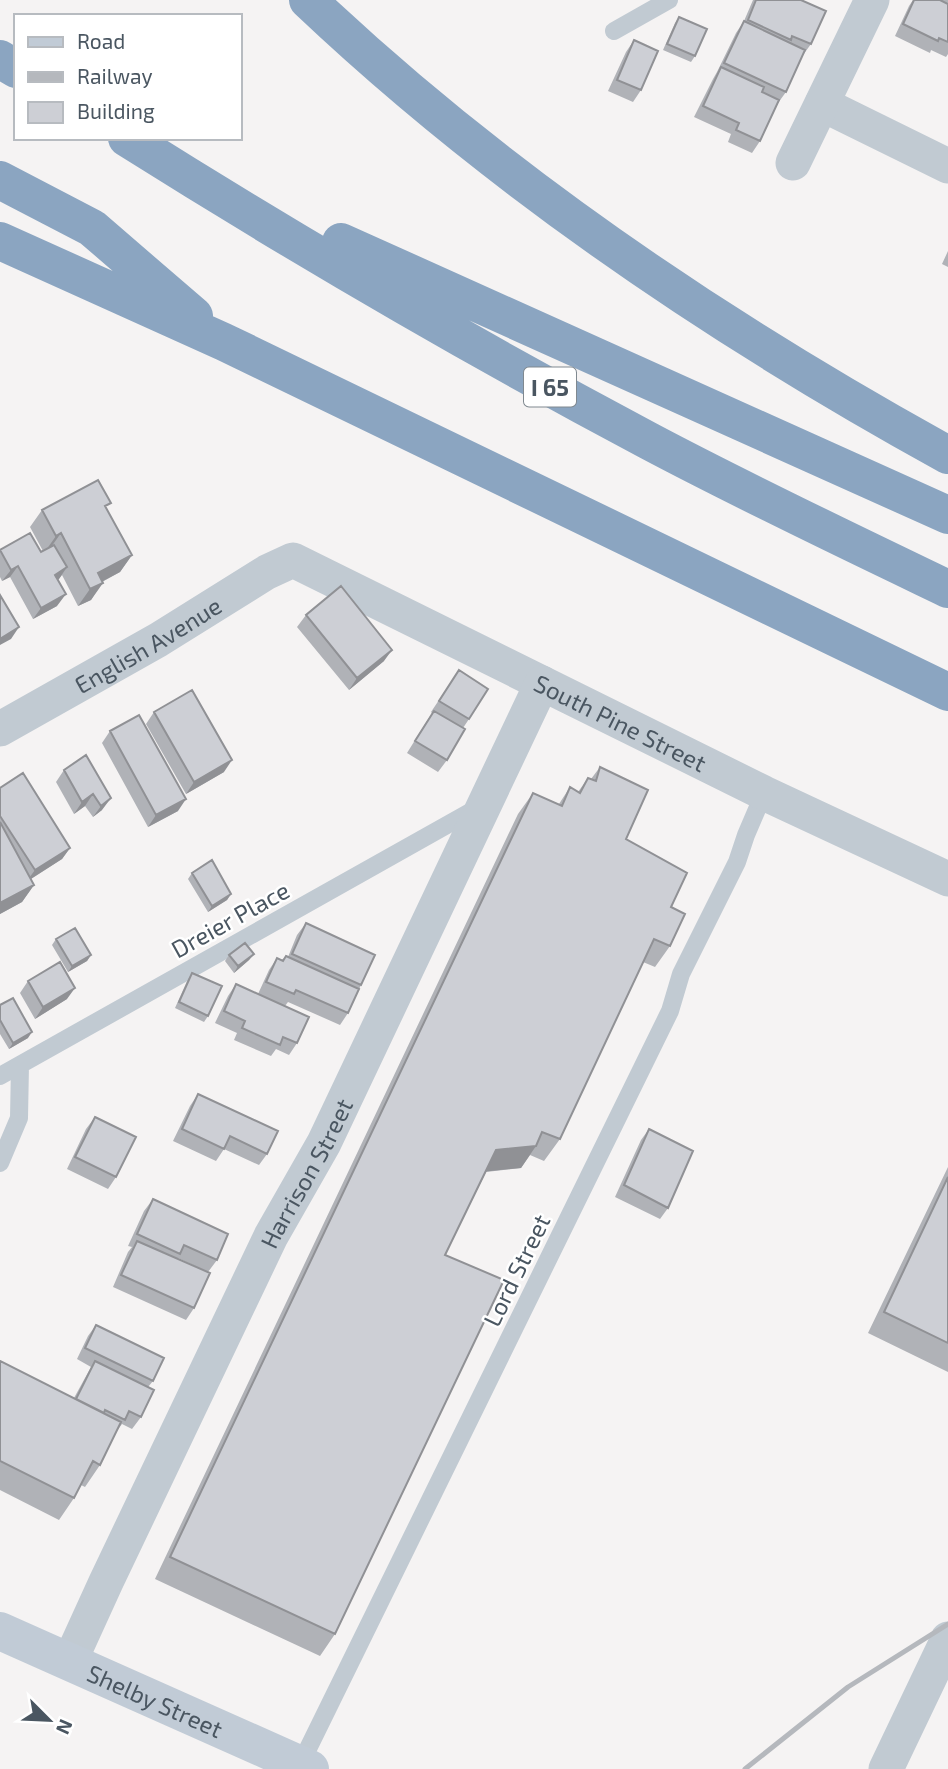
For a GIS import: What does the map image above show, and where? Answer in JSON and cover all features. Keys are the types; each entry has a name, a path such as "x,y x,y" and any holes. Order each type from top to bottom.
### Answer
{"highway":[{"path":"308,0 355,45 453,127 620,251 760,345 948,455"},
{"name":"I 65","path":"130,140 434,322 614,422 765,500 948,589"},
{"path":"164,162 948,515"},
{"path":"0,180 92,228 224,342"},
{"path":"0,241 224,342 948,692"}],"main road":[{"name":"Shelby Street","path":"0,1631 305,1767"}],"street":[{"path":"793,163 872,0"},
{"path":"822,104 948,166"},
{"name":"South Pine Street","path":"293,560 764,793 948,879"},
{"name":"English Avenue","path":"0,729 158,640 267,572 293,560"},
{"name":"Harrison Street","path":"70,1661 271,1236 324,1143 542,683"},
{"path":"886,1769 948,1639"}],"lane":[{"path":"614,31 669,0"},
{"name":"Lord Street","path":"305,1767 670,1011 681,974 737,862 764,793"},
{"name":"Dreier Place","path":"0,1076 484,805"},
{"path":"0,1163 19,1118 20,1065"}],"building":[{"path":"756,0 801,0 826,11 811,44 792,36 791,40 748,20"},
{"path":"914,0 940,0 948,4 948,42 939,38 938,41 903,24"},
{"path":"679,17 707,29 695,56 667,44"},
{"path":"744,21 805,50 786,92 724,63"},
{"path":"634,40 658,51 641,90 617,80"},
{"path":"721,67 764,87 762,92 779,100 760,141 736,130 739,123 703,106"},
{"path":"98,480 111,503 105,506 132,555 98,573 103,583 90,589 61,533 56,536 42,510"},
{"path":"30,533 41,552 54,545 67,567 55,575 66,594 41,608 18,566 11,570 0,550"},
{"path":"341,586 392,650 357,678 306,615"},
{"path":"0,595 19,627 0,639"},
{"path":"459,670 488,689 469,719 439,701"},
{"path":"192,690 232,760 194,782 154,712"},
{"path":"434,711 465,729 447,760 415,741"},
{"path":"139,715 186,799 156,815 110,731"},
{"path":"86,755 111,798 101,806 93,794 82,802 64,770"},
{"path":"600,767 648,790 626,839 687,873 671,907 685,914 670,946 654,939 560,1139 542,1132 536,1146 496,1150 445,1255 504,1280 335,1634 170,1557 533,793 562,806 570,787 580,793 588,778 596,781"},
{"path":"23,773 70,848 35,870 0,816 0,788"},
{"path":"0,822 34,885 0,903"},
{"path":"212,860 231,894 212,906 192,873"},
{"path":"306,923 375,955 361,985 292,954"},
{"path":"75,928 91,955 72,966 56,939"},
{"path":"245,943 254,954 238,966 229,955"},
{"path":"286,956 359,989 348,1013 296,990 294,994 266,982 277,958 283,961"},
{"path":"60,962 75,988 43,1007 28,981"},
{"path":"192,973 222,986 208,1016 179,1002"},
{"path":"236,984 309,1017 297,1043 283,1037 280,1045 242,1028 245,1021 224,1011"},
{"path":"13,998 32,1032 13,1043 0,1020 0,1005"},
{"path":"198,1094 278,1131 267,1154 230,1136 224,1149 182,1129"},
{"path":"95,1117 136,1137 116,1177 75,1157"},
{"path":"649,1129 693,1151 668,1208 624,1185"},
{"path":"948,1177 948,1343 884,1312"},
{"path":"153,1199 228,1234 217,1260 184,1245 180,1254 137,1234"},
{"path":"137,1241 210,1273 194,1308 121,1275"},
{"path":"96,1325 164,1358 153,1381 85,1348"},
{"path":"0,1361 121,1422 100,1465 93,1461 74,1498 0,1461"},
{"path":"95,1361 154,1390 141,1417 129,1411 125,1420 76,1399"}],"railway":[{"path":"745,1769 848,1687 948,1624"}]}
